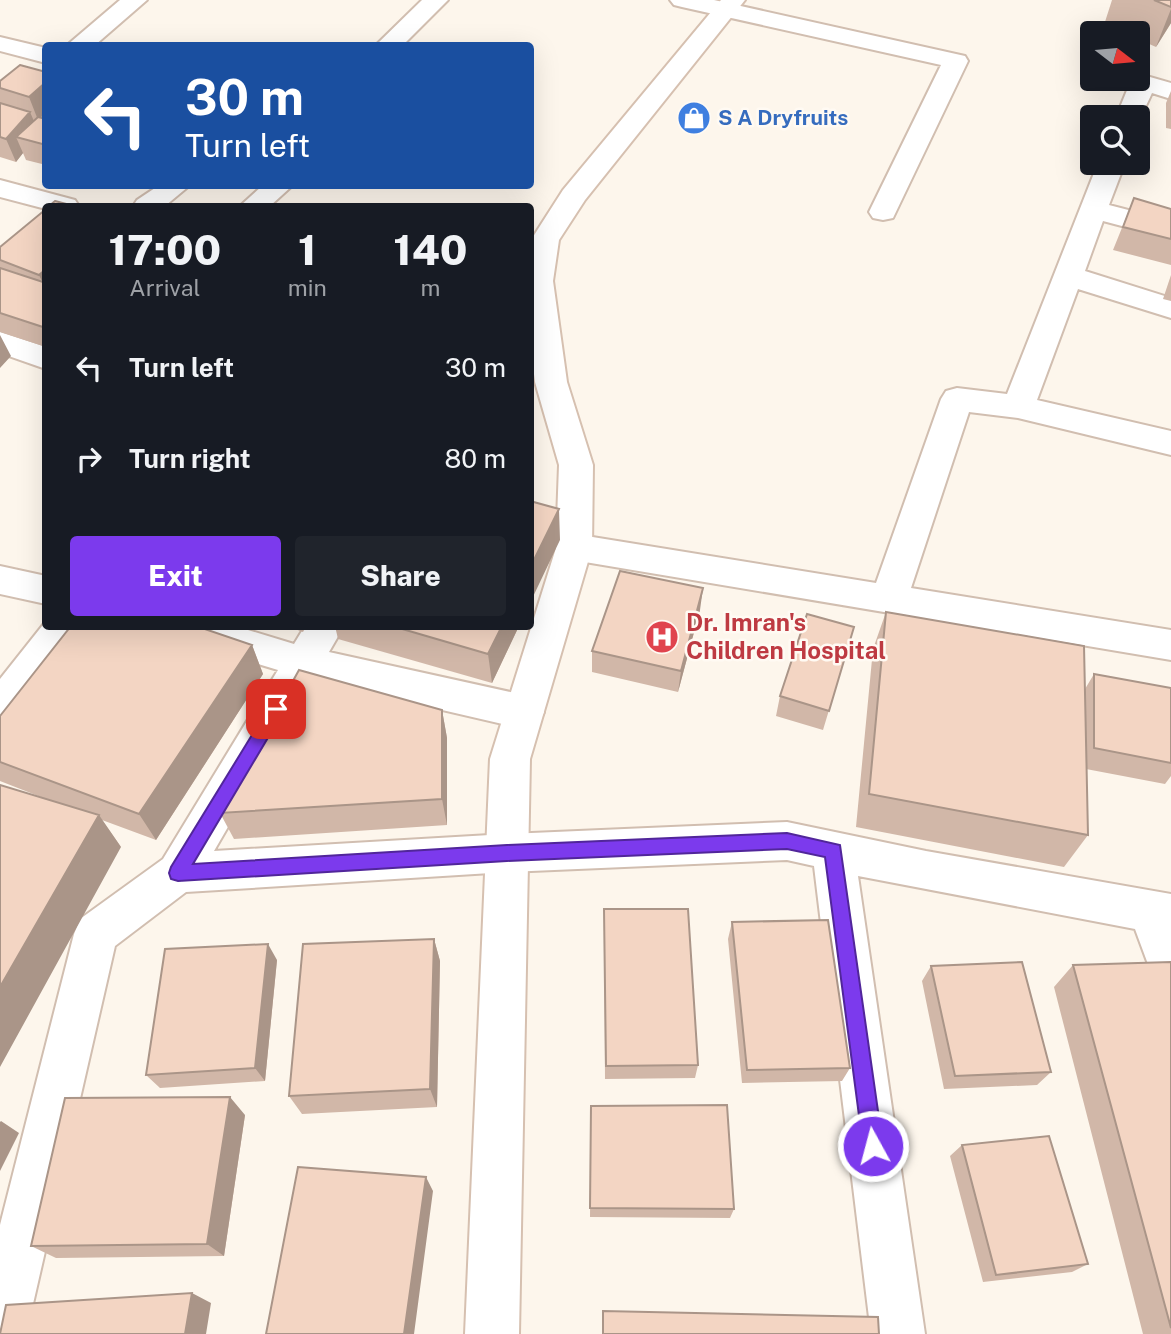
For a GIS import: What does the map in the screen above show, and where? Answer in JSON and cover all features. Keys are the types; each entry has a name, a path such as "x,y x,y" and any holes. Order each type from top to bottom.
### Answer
{"street":[{"path":"83,42 135,0"},
{"path":"391,42 436,0"},
{"path":"682,0 729,5 956,61 883,212"},
{"path":"492,1334 510,758 574,548 576,465 538,340 538,281 545,240 573,197 729,5"},
{"path":"0,44 42,55"},
{"path":"1134,105 1143,83 1171,91"},
{"path":"1018,407 1106,175"},
{"path":"0,188 42,207"},
{"path":"65,203 83,189"},
{"path":"152,203 171,189"},
{"path":"258,203 274,189"},
{"path":"1092,209 1171,230"},
{"path":"1069,276 1171,308"},
{"path":"0,342 42,358"},
{"path":"889,599 957,399 1018,407 1171,443"},
{"path":"574,548 1171,645"},
{"path":"0,580 42,589"},
{"path":"0,709 60,630"},
{"path":"195,630 304,662 523,712"},
{"path":"0,1330 96,934 178,873 324,630"},
{"path":"178,873 507,853 787,841 926,871 1161,914 1171,968"},
{"path":"833,851 898,1334"}],"building":[{"path":"1154,0 1171,0 1171,7"},
{"path":"20,65 42,71 42,86 29,97 0,88 0,81"},
{"path":"0,103 30,112 6,139 0,137"},
{"path":"38,117 42,118 42,144 16,137"},
{"path":"1134,198 1171,209 1171,239 1123,227"},
{"path":"42,212 42,272 39,275 0,260 0,247"},
{"path":"0,268 42,282 42,327 0,313"},
{"path":"534,502 559,509 534,560"},
{"path":"620,571 703,588 681,671 592,651"},
{"path":"886,612 1084,646 1088,835 869,794"},
{"path":"807,614 854,627 829,711 780,696"},
{"path":"68,630 208,630 252,645 139,814 0,762 0,716"},
{"path":"406,630 500,630 488,654"},
{"path":"299,670 442,710 442,799 220,813"},
{"path":"1094,674 1171,688 1171,763 1094,748"},
{"path":"0,785 99,815 0,987"},
{"path":"604,909 688,909 698,1065 606,1066"},
{"path":"828,920 850,1068 747,1070 732,922"},
{"path":"434,939 430,1089 289,1096 303,944"},
{"path":"268,944 255,1068 146,1075 165,949"},
{"path":"1022,962 1051,1072 955,1076 931,966"},
{"path":"1171,962 1171,1328 1073,965"},
{"path":"230,1097 207,1244 31,1246 65,1098"},
{"path":"727,1105 734,1209 590,1208 591,1106"},
{"path":"1049,1136 1088,1264 996,1275 962,1145"},
{"path":"298,1167 426,1177 404,1334 266,1334"},
{"path":"192,1293 185,1334 0,1334 6,1305"},
{"path":"603,1311 878,1317 879,1334 603,1334"}],"place":[{"name":"S A Dryfruits","path":"694,118"},
{"name":"Dr. Imran's Children Hospital","path":"662,637"}],"route":[{"path":"276,709 178,873 507,853 787,841 833,851 873,1146"}]}
